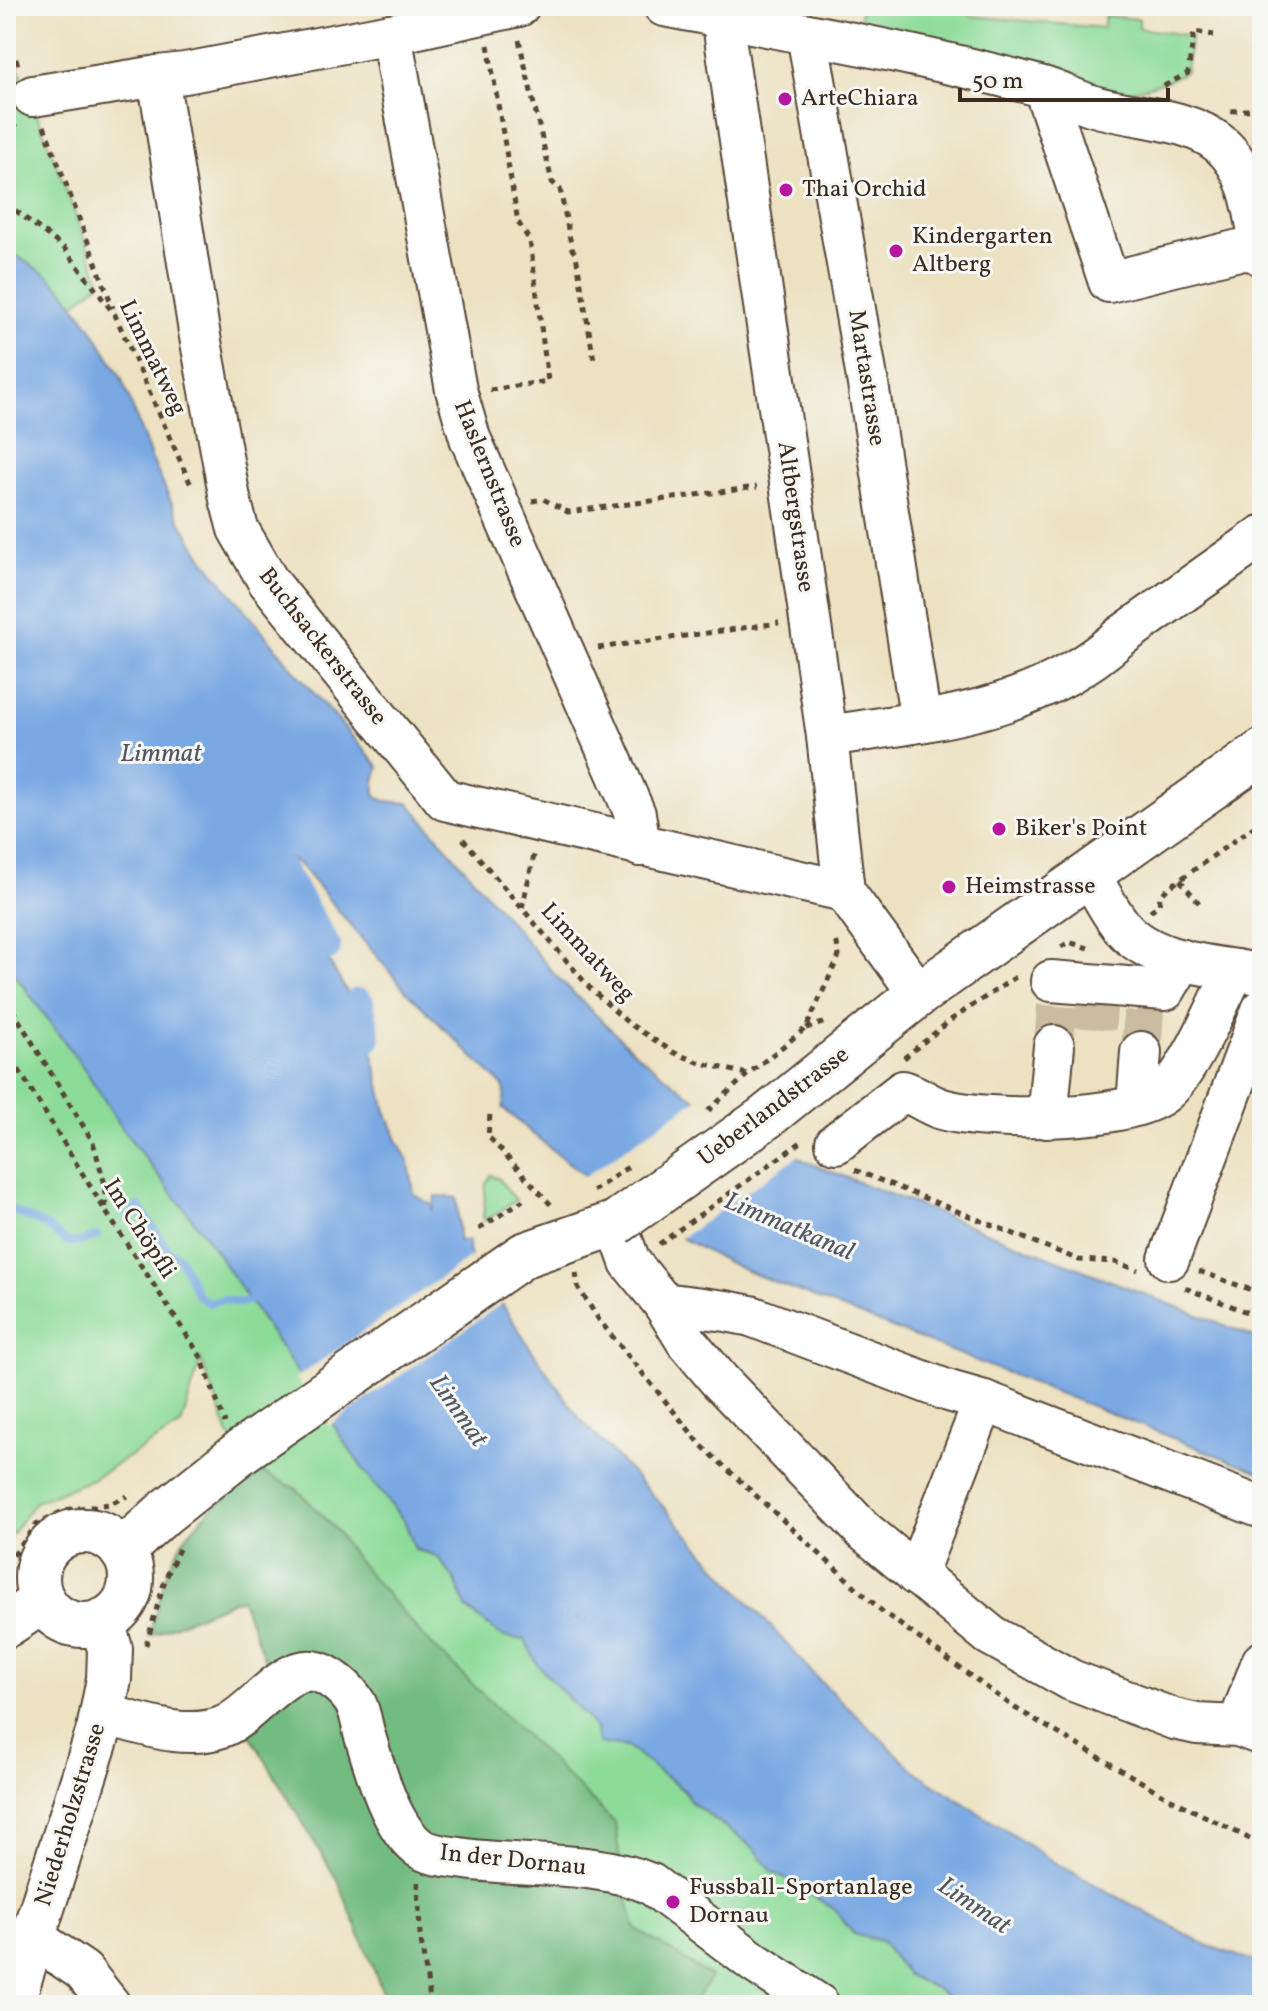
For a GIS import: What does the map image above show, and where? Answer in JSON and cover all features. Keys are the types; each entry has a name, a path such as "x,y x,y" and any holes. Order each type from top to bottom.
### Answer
{"main road":[{"name":"Ueberlandstrasse","path":"122,1551 249,1434 524,1255 560,1256 598,1211 812,1142 919,994 1262,752"},
{"path":"76,1532 94,1532 110,1539 122,1551 130,1575 126,1599 116,1612 102,1621 75,1624 51,1612 37,1584 38,1566 46,1550 59,1538 76,1532"},
{"path":"6,1625 43,1601"},
{"name":"Niederholzstrasse","path":"11,2005 103,1714 110,1649 102,1621"}],"street":[{"path":"664,6 807,34 1044,88 1094,106 1183,126 1211,137 1241,171 1262,253 1239,250 1109,282 1044,88"},
{"path":"33,96 185,73 391,34 499,9"},
{"name":"Altbergstrasse","path":"722,17 827,736 839,910 919,994"},
{"name":"Haslernstrasse","path":"391,34 457,395 470,438 635,814 640,846"},
{"name":"Martastrasse","path":"807,34 867,378 921,722"},
{"name":"Buchsackerstrasse","path":"158,76 199,331 238,529 268,581 445,800"},
{"path":"827,736 967,715 1038,689 1100,655 1120,637 1262,536"},
{"path":"445,800 640,846 839,910"},
{"path":"812,1142 903,1091 951,1111 1047,1118 1137,1105 1157,1098 1176,1081 1248,972 1183,960 1149,948 1123,928 1089,874"},
{"path":"1046,966 1165,990 1183,960"},
{"path":"1162,1271 1262,1010"},
{"path":"1047,1118 1054,1046"},
{"path":"1137,1105 1141,1052"},
{"path":"598,1211 626,1256 663,1303 695,1352 739,1401 844,1511 916,1575 998,1640 1071,1680 1185,1722 1250,1730 1262,1662"},
{"path":"663,1303 751,1316 1262,1508"},
{"path":"916,1575 984,1401"},
{"name":"In der Dornau","path":"103,1714 172,1731 220,1728 240,1718 276,1687 300,1672 314,1671 327,1676 343,1688 356,1704 389,1806 420,1849 489,1863 590,1869 635,1877 651,1884 755,1963 819,2005"},
{"path":"33,1937 83,1971 110,2005"}],"path":[{"path":"499,9 552,182 560,189 572,249 576,255 594,360"},
{"path":"457,395 548,381 530,241 518,222 499,9"},
{"path":"1153,89 1188,73 1194,32 1214,35"},
{"path":"33,96 115,315"},
{"name":"Limmatweg","path":"6,203 64,248 115,315 193,489"},
{"path":"500,508 543,499 568,512 790,483"},
{"path":"567,660 600,648 809,619"},
{"name":"Limmatweg","path":"445,800 450,824 589,987 628,1023 675,1053 748,1074"},
{"path":"892,1067 952,1019 1046,966 1069,942 1093,950 1159,905 1163,893 1262,821"},
{"path":"522,909 541,823"},
{"path":"1180,880 1199,903"},
{"path":"708,1112 748,1074 806,1028 839,956 839,910"},
{"path":"6,999 93,1142 104,1181 106,1212"},
{"name":"Im Chöpfli","path":"6,1049 106,1212 249,1434"},
{"path":"490,1115 488,1136 550,1203"},
{"path":"652,1249 812,1142 1079,1260 1115,1262 1262,1294"},
{"path":"598,1211 632,1164"},
{"path":"479,1229 523,1200"},
{"path":"560,1256 591,1308 702,1446"},
{"path":"1162,1271 1262,1318"},
{"path":"6,1565 38,1523 65,1510 110,1504 134,1493"},
{"path":"145,1648 165,1580 183,1540"},
{"path":"420,1849 417,1866 420,1935 431,2005"}],"green space":[{"path":"861,6 963,6 972,16 1103,28 1105,16 1139,19 1139,28 1191,36 1186,71 1167,81 1116,95 858,36"},
{"path":"6,40 101,283 74,304 48,276 6,249"},
{"path":"6,962 88,1074 124,1131 204,1234 367,1475 405,1522 415,1549 437,1556 455,1580 467,1609 504,1637 525,1639 537,1664 596,1728 598,1743 627,1747 685,1792 690,1801 755,1849 772,1871 834,1909 854,1934 881,1941 907,1975 936,1988 958,2005 388,2005 339,1883 240,1718 275,1686 241,1597 232,1489 255,1469 229,1435 201,1359 181,1425 92,1479 35,1502 6,1542"},
{"path":"491,1175 499,1179 516,1200 485,1221 486,1183"},
{"path":"255,1469 297,1489 335,1529 356,1559 423,1636 615,1823 622,1876 635,1928 711,1977 692,2005 388,2005 339,1883 240,1718 275,1686 241,1598 149,1636 167,1575 183,1541 207,1513"}],"water":[{"name":"Limmat","path":"6,249 48,276 65,292 91,327 121,377 152,460 179,519 204,560 379,767 375,787 378,797 409,803 556,976 632,1050 689,1095 807,1162 1262,1340 1262,1473 744,1270 648,1218 587,1177 530,1132 503,1108 505,1091 502,1085 406,991 299,864 285,857 273,863 354,1004 364,1037 369,1036 385,1108 409,1163 414,1194 432,1205 432,1211 436,1196 457,1198 459,1242 469,1240 468,1251 580,1419 815,1676 916,1772 1057,1864 1206,1945 1262,1964 1262,2005 958,2005 936,1988 907,1975 881,1941 854,1934 834,1909 772,1871 755,1849 690,1801 685,1791 627,1747 598,1743 596,1728 537,1664 525,1640 504,1637 467,1609 455,1580 437,1556 415,1549 405,1522 367,1475 204,1234 124,1131 88,1074 6,962"}],"pier":[{"path":"700,1097 801,1154 677,1241 581,1179"},
{"path":"475,1254 505,1301 329,1426 296,1378"}],"waterway":[{"path":"277,874 281,871 326,947"},
{"path":"359,1003 366,1037"},
{"path":"128,1217 139,1206 168,1250 180,1258 198,1296 209,1303 223,1299 239,1303 257,1299"},
{"path":"6,1207 46,1226 67,1242 80,1242 97,1236"}],"tunnel":[{"path":"1054,1046 1057,1006 1144,1012 1141,1052"}],"railway":[{"path":"1186,6 1262,13"}],"place":[{"name":"ArteChiara","path":"785,99"},
{"name":"Thai Orchid","path":"786,190"},
{"name":"Kindergarten Altberg","path":"896,251"},
{"name":"Biker's Point","path":"999,829"},
{"name":"Heimstrasse","path":"949,887"},
{"name":"Fussball-Sportanlage Dornau","path":"673,1902"}],"water label":[{"name":"Limmatkanal","path":"789,1227"}]}
